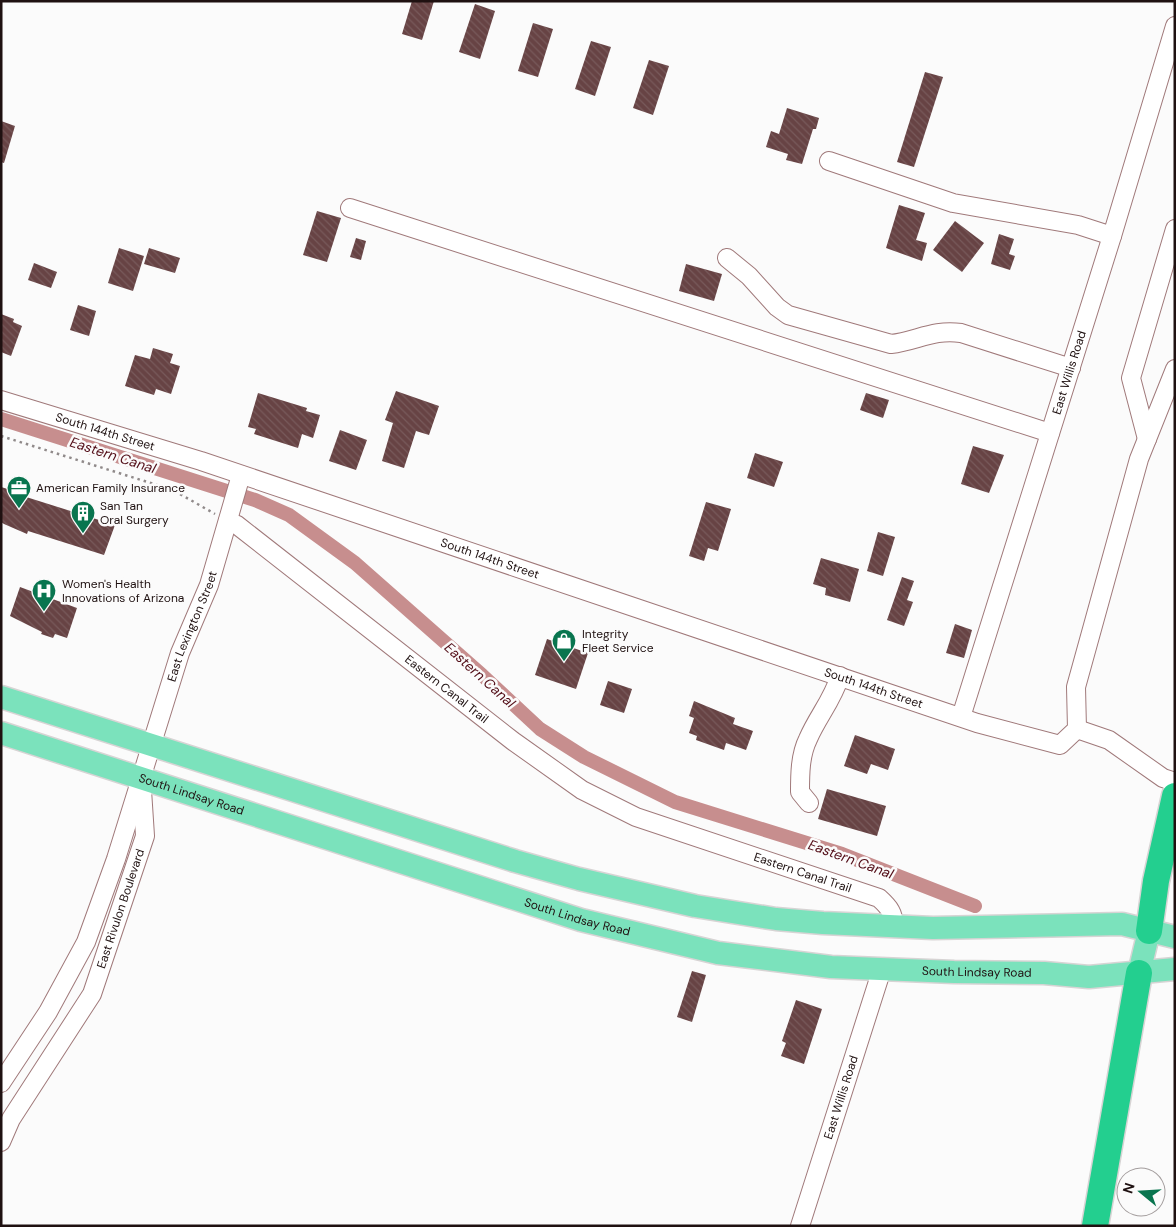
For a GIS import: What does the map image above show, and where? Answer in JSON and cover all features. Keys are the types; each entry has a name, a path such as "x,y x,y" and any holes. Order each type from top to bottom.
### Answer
{"highway":[{"path":"1149,931 1156,881 1175,796"},
{"path":"1095,1226 1139,973"}],"main road":[{"path":"1,697 506,858 579,879 694,906 776,919 893,928 1122,924 1175,937"},
{"name":"South Lindsay Road","path":"1,733 581,920 718,953 782,962 882,969 1044,973 1089,977 1175,969"},
{"path":"1139,973 1149,931"},
{"path":"1084,1226 1113,1118"}],"street":[{"name":"East Willis Road","path":"969,720 1050,433 1175,26"},
{"path":"829,161 953,203 1078,224 1112,236"},
{"path":"350,208 1050,433"},
{"path":"1147,439 1131,378 1175,229"},
{"path":"727,258 749,276 777,307 788,315 891,344 905,343 922,335 945,330 961,333 1071,368"},
{"path":"1175,369 1139,459 1076,686 1078,729 1109,740 1163,778 1175,782"},
{"name":"South 144th Street","path":"1,400 969,720 1060,745 1078,729"},
{"name":"East Lexington Street","path":"141,778 180,653 209,584 240,480"},
{"name":"Eastern Canal Trail","path":"230,516 237,525 512,741 582,790 636,817 879,898 890,909 894,919 893,928"},
{"path":"809,803 800,792 802,761 807,740 833,697 840,676"},
{"name":"East Rivulon Boulevard","path":"1,1083 48,1012 86,942 116,859 141,778"},
{"name":"East Rivulon Boulevard","path":"1,1142 11,1119 92,994 145,836 141,778"},
{"name":"East Willis Road","path":"800,1226 882,969"}],"path":[{"path":"1,436 173,490 230,516"}],"building":[{"path":"412,1 434,1 422,40 402,34"},
{"path":"475,4 495,11 480,59 459,52"},
{"path":"533,23 553,29 538,77 518,71"},
{"path":"591,41 611,47 595,96 575,89"},
{"path":"649,60 669,66 653,115 633,108"},
{"path":"925,72 943,77 914,167 897,162"},
{"path":"787,108 819,118 816,129 813,129 802,164 786,160 788,154 766,147 771,131 779,134"},
{"path":"1,121 15,126 4,163 1,162"},
{"path":"899,205 925,213 916,240 927,243 922,261 886,248"},
{"path":"317,211 341,218 327,262 303,255"},
{"path":"955,221 984,243 962,272 933,250"},
{"path":"999,234 1014,239 1009,254 1015,256 1010,270 991,264"},
{"path":"356,238 366,241 361,260 350,257"},
{"path":"119,248 144,256 133,291 108,283"},
{"path":"149,248 180,258 175,273 144,264"},
{"path":"34,263 57,272 51,288 28,280"},
{"path":"686,264 722,274 714,301 679,291"},
{"path":"78,305 96,311 89,336 70,330"},
{"path":"1,314 14,319 13,322 22,326 11,356 1,352"},
{"path":"153,348 173,354 170,363 180,366 171,394 156,389 154,395 125,386 135,355 150,359"},
{"path":"396,391 439,406 429,435 416,431 404,468 382,461 393,423 385,420"},
{"path":"258,393 307,408 306,411 320,415 313,438 302,434 298,448 254,434 256,429 248,427"},
{"path":"866,393 889,400 883,418 860,410"},
{"path":"340,430 367,440 356,470 329,461"},
{"path":"973,446 1004,455 989,493 961,484"},
{"path":"755,453 783,462 774,487 747,478"},
{"path":"1,487 24,494 23,496 115,525 104,555 28,531 27,534 4,524 1,522"},
{"path":"706,502 731,509 718,551 708,548 704,561 689,556"},
{"path":"878,532 895,537 883,576 867,571"},
{"path":"821,558 859,569 850,602 825,595 826,588 813,584"},
{"path":"902,577 914,581 907,600 913,602 904,626 887,620"},
{"name":"Women's Health Innovations of Arizona","path":"20,587 77,608 67,638 55,634 53,638 41,634 42,632 10,616"},
{"path":"955,624 972,630 964,658 946,653"},
{"name":"Integrity Fleet Service","path":"547,639 588,653 576,689 535,675"},
{"path":"608,681 632,689 624,713 600,705"},
{"path":"694,701 735,718 733,724 753,731 746,750 726,743 724,750 696,740 697,736 689,733 694,718 689,716"},
{"path":"855,735 895,749 888,770 871,764 867,774 844,766"},
{"path":"827,789 886,806 877,836 818,819"},
{"path":"692,971 706,975 692,1022 677,1017"},
{"path":"796,1000 822,1009 804,1064 781,1056 786,1043 782,1041"}],"waterway":[{"name":"Eastern Canal","path":"1,419 255,500 289,515 355,563 540,729 584,757 675,802 842,854 975,906"}],"place":[{"name":"American Family Insurance","path":"19,509"},
{"name":"San Tan Oral Surgery","path":"83,534"},
{"name":"Women's Health Innovations of Arizona","path":"44,612"},
{"name":"Integrity Fleet Service","path":"564,662"}]}
